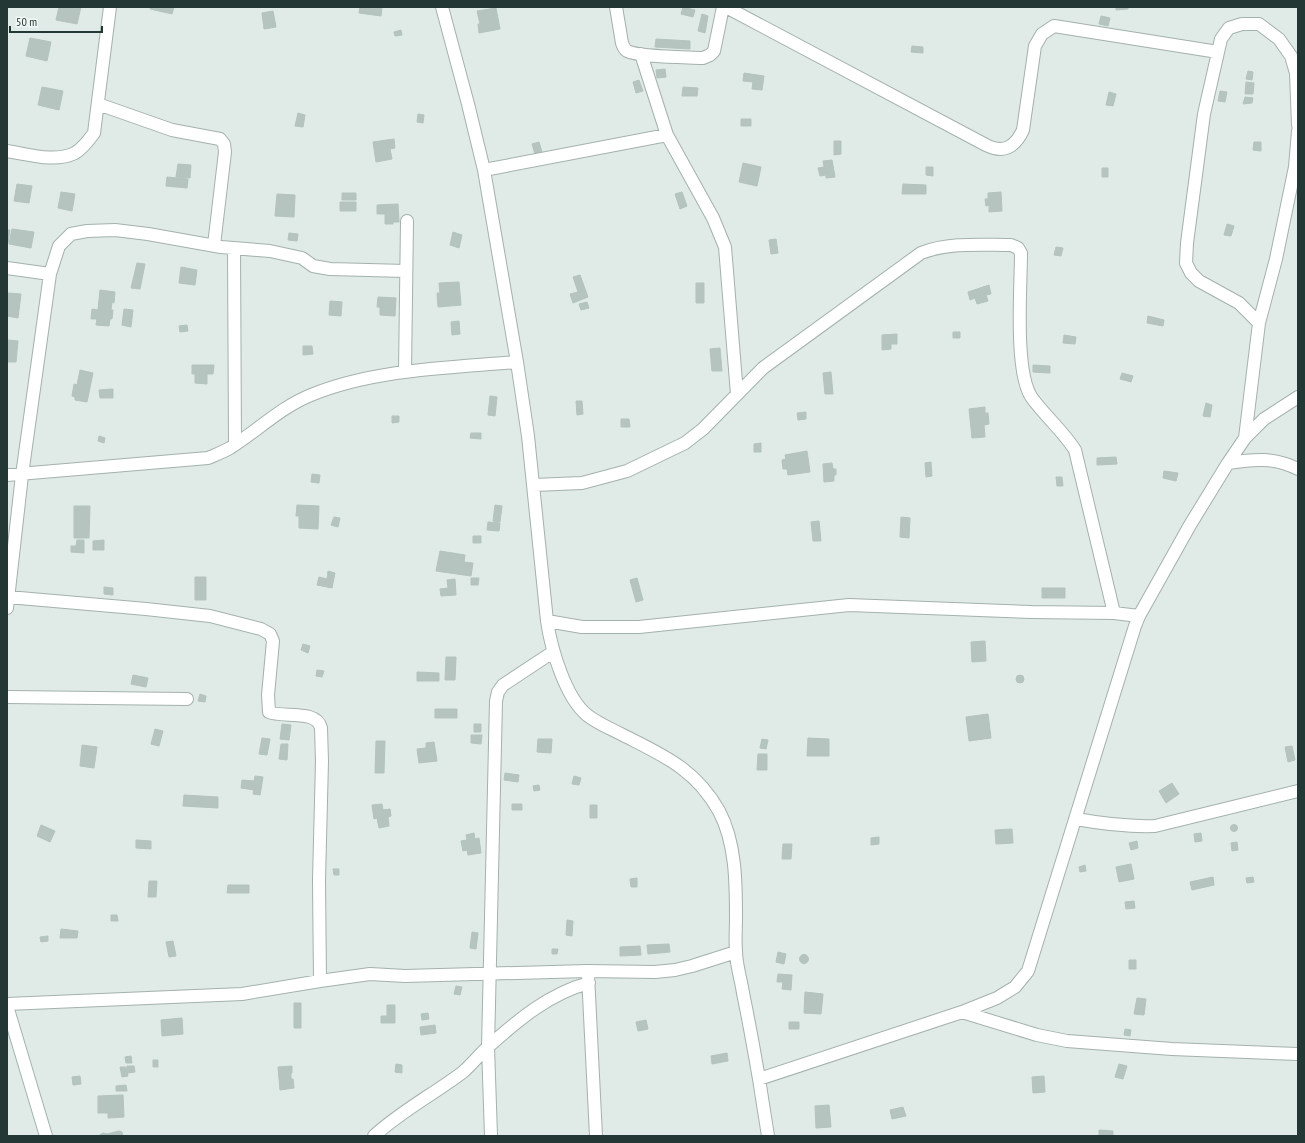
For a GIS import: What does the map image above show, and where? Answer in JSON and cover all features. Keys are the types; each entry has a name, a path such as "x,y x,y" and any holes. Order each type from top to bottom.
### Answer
{"street":[{"path":"7,151 44,157 60,157 75,153 86,144 94,133 110,7"},
{"path":"442,7 484,170 517,362 528,436 547,621 549,638 553,652 571,694 586,714 601,724 671,760 685,770 709,796 729,834 733,857 736,952 768,1136"},
{"path":"616,7 622,43 627,51 641,54 703,58 710,55 714,51 723,7"},
{"path":"726,7 986,145 1000,149 1009,148 1017,142 1023,130 1035,46 1042,34 1054,26 1218,52"},
{"path":"1259,323 1239,303 1199,281 1191,273 1186,263 1187,243 1204,114 1221,39 1229,28 1242,24 1259,24 1280,39 1290,56 1296,73 1298,125"},
{"path":"641,54 667,136 713,218 726,247 737,394"},
{"path":"98,104 172,130 220,139 224,144 225,152 214,246"},
{"path":"1246,438 1259,323 1276,259 1295,167 1298,131"},
{"path":"484,170 667,136"},
{"path":"405,372 407,220"},
{"path":"320,981 319,880 322,761 321,728 320,723 316,719 308,716 268,712 272,641 270,634 261,629 210,616 146,609 8,602 22,475 50,274 59,246 71,234 87,231 115,230 148,234 214,246 270,251 302,258 313,266 330,269 406,271"},
{"path":"534,485 582,483 627,471 686,443 703,429 764,368 921,253 934,248 948,246 1011,245 1018,248 1021,253 1020,338 1021,359 1025,381 1032,398 1068,438 1075,450 1114,613"},
{"path":"234,248 235,444"},
{"path":"7,268 50,274"},
{"path":"7,475 22,475 208,458 229,449 276,415 310,396 349,382 386,374 517,362"},
{"path":"759,1079 962,1012 1006,993 1015,987 1028,971 1139,616 1190,525 1228,463 1246,438 1264,419 1298,397"},
{"path":"1228,463 1250,459 1267,459 1298,469"},
{"path":"547,621 582,627 639,627 849,605 1032,612 1114,613 1139,616"},
{"path":"492,1136 488,1047 491,974 496,700 498,692 503,685 553,652"},
{"path":"7,697 187,699"},
{"path":"1076,820 1132,827 1155,826 1298,791"},
{"path":"46,1136 7,1008 242,994 370,974 405,976 491,974 588,977 655,972 675,970 692,966 736,952"},
{"path":"374,1136 387,1124 464,1071 510,1028 551,998 576,986 588,977"},
{"path":"588,977 596,1136"},
{"path":"962,1012 1018,1030 1067,1041 1172,1050 1298,1054"}],"building":[{"path":"59,7 81,7 77,24 56,20"},
{"path":"151,7 174,7 172,14 150,9"},
{"path":"360,7 382,7 381,16 359,13"},
{"path":"683,7 695,10 693,17 681,14"},
{"path":"1116,7 1128,7 1128,9 1116,10"},
{"path":"496,8 500,29 479,33 478,24 480,24 477,11"},
{"path":"273,11 276,27 264,29 262,13"},
{"path":"702,14 708,16 705,33 698,31"},
{"path":"1101,16 1110,18 1108,26 1099,24"},
{"path":"401,30 402,35 395,36 394,32"},
{"path":"30,38 51,42 47,61 26,56"},
{"path":"656,39 690,41 690,49 655,47"},
{"path":"912,46 923,47 923,53 911,52"},
{"path":"665,69 666,77 657,78 656,70"},
{"path":"1248,71 1253,72 1252,80 1246,79"},
{"path":"744,73 764,76 762,90 752,89 753,82 743,81"},
{"path":"639,80 643,91 636,93 633,82"},
{"path":"1246,82 1254,83 1253,94 1245,94"},
{"path":"42,87 63,91 59,110 38,105"},
{"path":"683,87 698,88 697,96 682,96"},
{"path":"1220,91 1227,92 1225,102 1218,101"},
{"path":"1109,92 1116,94 1113,106 1106,105"},
{"path":"1245,97 1253,98 1252,103 1243,104"},
{"path":"298,113 305,115 303,127 295,126"},
{"path":"418,114 424,115 423,123 417,122"},
{"path":"741,119 751,119 751,126 741,126"},
{"path":"394,139 395,148 390,149 392,159 376,162 373,142"},
{"path":"834,141 841,141 841,154 834,155"},
{"path":"539,142 542,152 535,154 532,144"},
{"path":"1254,142 1261,142 1261,151 1253,150"},
{"path":"832,160 835,177 826,178 826,175 820,176 818,168 824,167 823,161"},
{"path":"743,163 761,167 757,186 739,182"},
{"path":"178,164 191,165 190,178 176,177"},
{"path":"926,167 933,167 933,176 926,175"},
{"path":"1102,168 1108,168 1108,177 1102,177"},
{"path":"167,177 188,179 187,188 166,186"},
{"path":"17,184 32,186 29,203 14,201"},
{"path":"903,184 926,185 926,194 902,194"},
{"path":"61,192 75,194 72,211 58,208"},
{"path":"682,192 687,206 680,209 675,194"},
{"path":"1001,192 1002,211 989,212 989,205 986,206 985,199 988,199 988,193"},
{"path":"342,193 356,193 356,200 342,200"},
{"path":"277,194 295,195 294,217 275,216"},
{"path":"340,202 356,202 356,211 340,211"},
{"path":"398,204 399,222 385,224 385,214 377,214 377,205"},
{"path":"1227,224 1234,226 1231,236 1224,235"},
{"path":"12,229 34,232 31,248 9,244"},
{"path":"7,230 10,230 8,243 7,242"},
{"path":"453,232 462,235 459,248 450,245"},
{"path":"289,233 298,234 297,241 288,240"},
{"path":"776,239 778,253 771,254 769,240"},
{"path":"1056,247 1063,248 1061,256 1054,255"},
{"path":"137,263 145,264 140,289 131,288"},
{"path":"181,267 197,270 195,285 179,283"},
{"path":"580,275 588,297 573,303 570,294 578,292 573,277"},
{"path":"459,282 461,305 438,307 437,293 440,293 439,283"},
{"path":"696,283 704,283 704,303 696,303"},
{"path":"989,285 991,294 986,295 988,301 977,304 975,298 970,300 968,292"},
{"path":"100,290 115,292 114,303 112,302 111,310 113,310 112,319 110,319 109,326 96,325 97,319 91,319 92,309 98,310"},
{"path":"7,293 21,294 18,318 7,316"},
{"path":"378,297 396,298 395,316 380,315 380,307 377,307"},
{"path":"330,301 342,302 341,316 329,315"},
{"path":"587,302 589,308 581,310 579,304"},
{"path":"124,309 133,310 131,327 122,325"},
{"path":"1148,316 1164,320 1163,326 1147,323"},
{"path":"459,321 460,334 452,335 451,322"},
{"path":"187,325 188,331 180,332 179,326"},
{"path":"953,332 960,332 960,338 953,338"},
{"path":"897,334 897,344 891,344 891,349 882,350 882,335"},
{"path":"1064,335 1076,337 1075,344 1063,343"},
{"path":"7,340 18,341 16,362 7,362"},
{"path":"303,346 312,346 313,354 303,355"},
{"path":"720,348 722,371 712,371 710,349"},
{"path":"192,365 214,365 213,374 207,374 207,384 195,383 195,374 192,374"},
{"path":"1033,365 1050,366 1050,373 1033,372"},
{"path":"80,370 93,373 87,402 75,400 75,397 72,396 74,384 77,385"},
{"path":"831,372 833,394 825,394 823,373"},
{"path":"1122,373 1133,376 1131,382 1120,379"},
{"path":"113,389 113,398 100,398 99,390"},
{"path":"490,396 497,397 495,416 488,415"},
{"path":"576,401 582,401 583,414 577,415"},
{"path":"1206,403 1212,405 1210,417 1203,416"},
{"path":"985,407 985,413 988,413 989,424 984,425 985,437 972,438 969,409"},
{"path":"806,412 806,419 798,420 797,413"},
{"path":"392,416 399,416 399,422 392,423"},
{"path":"621,419 629,419 630,427 621,427"},
{"path":"471,433 481,433 481,439 470,438"},
{"path":"99,436 105,438 104,443 98,441"},
{"path":"761,443 761,452 754,452 754,444"},
{"path":"807,451 810,472 788,475 787,469 783,469 782,460 786,459 785,455"},
{"path":"1116,457 1117,464 1097,465 1097,458"},
{"path":"931,462 932,476 926,477 925,463"},
{"path":"832,463 833,469 836,469 834,481 824,482 823,464"},
{"path":"1164,471 1178,473 1176,481 1163,478"},
{"path":"312,474 320,475 319,483 311,482"},
{"path":"1056,477 1062,477 1063,486 1057,486"},
{"path":"297,505 319,506 318,529 299,528 299,516 296,516"},
{"path":"495,505 502,506 500,522 493,521"},
{"path":"74,506 90,506 89,538 74,538"},
{"path":"334,517 340,518 338,527 331,525"},
{"path":"901,517 910,518 909,538 900,537"},
{"path":"819,521 821,541 813,541 811,522"},
{"path":"488,522 500,523 499,531 487,530"},
{"path":"473,536 481,536 481,543 473,543"},
{"path":"77,540 84,540 84,553 71,552 71,546 76,546"},
{"path":"104,540 104,550 93,550 93,541"},
{"path":"440,551 465,555 464,562 473,563 471,576 436,571"},
{"path":"328,571 335,573 332,588 317,585 319,577 327,579"},
{"path":"195,577 206,577 206,600 195,600"},
{"path":"471,578 479,578 478,585 471,585"},
{"path":"637,578 643,600 636,602 630,580"},
{"path":"455,579 456,595 441,596 440,589 448,588 447,580"},
{"path":"104,587 113,588 113,595 104,594"},
{"path":"1042,588 1065,588 1065,598 1042,598"},
{"path":"985,641 986,661 972,662 971,642"},
{"path":"303,644 310,646 308,653 301,650"},
{"path":"446,657 456,657 455,680 445,680"},
{"path":"317,670 324,671 322,677 316,676"},
{"path":"417,672 439,673 439,681 417,681"},
{"path":"133,675 148,678 146,687 131,684"},
{"path":"1018,675 1022,675 1024,679 1022,683 1018,683 1016,681 1016,677"},
{"path":"200,694 206,696 205,702 198,701"},
{"path":"435,709 457,709 457,718 435,718"},
{"path":"988,714 991,738 969,741 966,717"},
{"path":"282,724 291,725 289,740 280,739"},
{"path":"474,724 481,724 481,732 474,732"},
{"path":"155,729 163,731 159,746 151,744"},
{"path":"471,735 482,735 481,744 471,743"},
{"path":"262,738 270,739 267,755 259,754"},
{"path":"808,738 829,739 829,756 807,756"},
{"path":"538,739 552,739 551,753 537,752"},
{"path":"762,739 768,740 766,749 760,748"},
{"path":"376,741 385,741 384,773 375,773"},
{"path":"434,742 437,761 419,763 417,749 426,748 426,743"},
{"path":"281,744 288,744 287,760 279,759"},
{"path":"82,745 97,747 94,768 80,766"},
{"path":"1292,746 1295,760 1288,762 1285,747"},
{"path":"758,754 767,754 767,770 757,770"},
{"path":"505,773 519,775 518,782 504,780"},
{"path":"255,776 263,777 260,795 253,794 254,790 241,788 242,780 254,781"},
{"path":"574,776 581,778 579,785 572,784"},
{"path":"1172,783 1179,794 1166,803 1159,791"},
{"path":"539,785 540,790 534,791 533,786"},
{"path":"184,795 218,797 218,808 183,806"},
{"path":"382,804 383,810 390,809 391,816 388,817 389,826 379,828 377,818 374,819 372,805"},
{"path":"512,804 522,804 522,810 512,810"},
{"path":"590,805 597,805 597,818 590,818"},
{"path":"41,825 55,831 50,842 37,836"},
{"path":"1234,825 1237,828 1234,831 1231,828"},
{"path":"1012,829 1013,843 996,844 995,830"},
{"path":"474,833 475,839 479,838 481,853 468,855 467,850 463,851 461,841 467,840 466,835"},
{"path":"1201,833 1202,841 1195,842 1194,834"},
{"path":"879,837 879,844 871,845 871,838"},
{"path":"136,840 151,841 151,849 136,848"},
{"path":"1137,841 1138,848 1131,850 1129,843"},
{"path":"1237,842 1238,850 1232,851 1231,843"},
{"path":"783,844 792,844 791,859 782,859"},
{"path":"1131,864 1134,879 1119,882 1116,867"},
{"path":"1085,865 1086,871 1080,872 1079,867"},
{"path":"333,869 339,869 339,875 334,875"},
{"path":"1213,877 1214,885 1192,890 1190,882"},
{"path":"1253,877 1254,882 1247,883 1246,878"},
{"path":"637,878 637,887 631,887 630,879"},
{"path":"149,881 157,881 156,897 148,897"},
{"path":"228,885 249,885 249,893 227,893"},
{"path":"1134,901 1135,908 1126,909 1125,902"},
{"path":"111,915 117,915 118,921 111,921"},
{"path":"567,920 573,921 572,936 566,935"},
{"path":"61,929 78,931 77,938 60,938"},
{"path":"472,932 478,933 476,949 470,948"},
{"path":"48,936 48,941 41,942 40,937"},
{"path":"173,941 176,956 169,957 166,942"},
{"path":"669,944 670,952 648,954 647,945"},
{"path":"640,946 641,955 620,956 620,947"},
{"path":"552,949 558,949 557,954 552,954"},
{"path":"778,952 786,954 784,964 776,962"},
{"path":"804,954 809,959 804,964 799,959"},
{"path":"1129,960 1136,960 1136,969 1129,969"},
{"path":"778,974 792,975 791,990 782,989 783,982 777,982"},
{"path":"456,986 462,987 460,995 454,994"},
{"path":"805,992 823,994 821,1014 804,1013"},
{"path":"1137,998 1146,999 1144,1015 1134,1014"},
{"path":"294,1003 301,1003 301,1028 294,1028"},
{"path":"387,1005 395,1005 395,1023 381,1023 381,1016 387,1016"},
{"path":"428,1013 429,1019 422,1020 421,1014"},
{"path":"182,1018 183,1034 162,1036 161,1020"},
{"path":"646,1020 648,1029 638,1031 636,1022"},
{"path":"789,1022 799,1022 799,1029 789,1029"},
{"path":"435,1025 436,1033 421,1035 420,1027"},
{"path":"1125,1029 1131,1030 1130,1036 1124,1035"},
{"path":"727,1053 728,1061 712,1064 711,1056"},
{"path":"131,1056 132,1063 126,1063 125,1057"},
{"path":"153,1060 158,1060 158,1067 153,1067"},
{"path":"396,1064 402,1065 402,1073 395,1072"},
{"path":"1119,1064 1127,1066 1123,1079 1115,1077"},
{"path":"127,1066 134,1066 135,1072 128,1073"},
{"path":"292,1066 291,1079 293,1079 294,1088 280,1090 278,1067"},
{"path":"120,1067 126,1067 128,1076 122,1077"},
{"path":"80,1076 81,1084 73,1085 72,1077"},
{"path":"1044,1076 1045,1092 1033,1093 1032,1077"},
{"path":"126,1085 127,1091 116,1091 116,1086"},
{"path":"123,1095 124,1117 108,1118 108,1113 98,1113 98,1096"},
{"path":"829,1105 831,1127 816,1128 815,1106"},
{"path":"903,1107 906,1116 892,1119 890,1110"},
{"path":"1099,1130 1113,1131 1113,1136 1099,1136"},
{"path":"119,1131 122,1132 123,1136 98,1136 103,1133 107,1134"}]}
